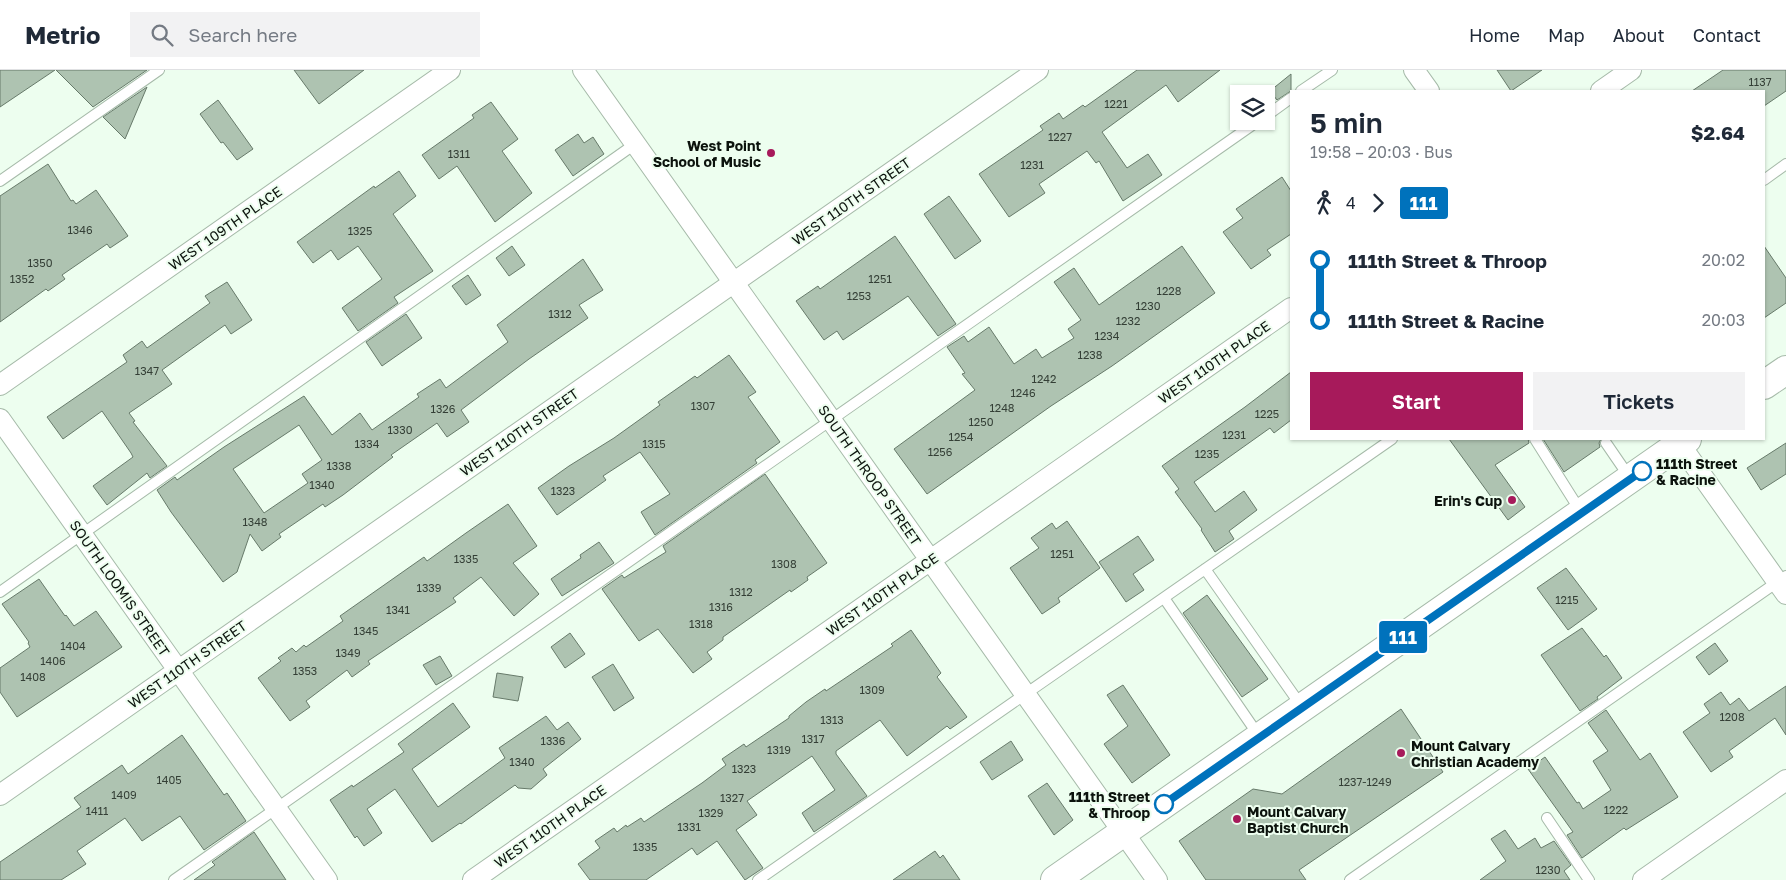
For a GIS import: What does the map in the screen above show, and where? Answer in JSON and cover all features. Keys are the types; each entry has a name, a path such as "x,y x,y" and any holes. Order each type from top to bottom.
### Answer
{"main road":[{"path":"1765,384 1786,370"},
{"path":"1054,880 1630,479 1681,441"}],"street":[{"name":"WEST 109TH PLACE","path":"0,385 450,70"},
{"name":"SOUTH THROOP STREET","path":"583,70 1157,880"},
{"name":"WEST 110TH STREET","path":"0,795 1038,70"},
{"path":"1414,70 1428,90"},
{"path":"1602,90 1631,70"},
{"name":"WEST 110TH PLACE","path":"473,880 1290,309"},
{"name":"SOUTH LOOMIS STREET","path":"0,419 327,880"},
{"path":"1681,441 1783,584"},
{"path":"1643,880 1786,780"}],"lane":[{"path":"0,181 158,70"},
{"path":"1302,90 1332,70"},
{"path":"1275,110 1290,99"},
{"path":"174,880 1245,130"},
{"path":"0,592 636,144"},
{"path":"1765,179 1786,164"},
{"path":"758,880 1391,440"},
{"path":"1536,440 1546,451 1581,512"},
{"path":"1606,443 1630,479"},
{"path":"1205,569 1302,708"},
{"path":"1350,880 1783,584"},
{"path":"1164,598 1260,737"},
{"path":"1547,818 1589,880"}],"building":[{"path":"0,70 55,70 0,107"},
{"path":"56,70 147,70 93,107"},
{"path":"294,70 364,70 319,104"},
{"path":"1137,70 1220,70 1178,102 1166,85 1102,132 1127,168 1148,154 1162,175 1123,201 1099,161 1096,163 1087,151 1039,184 1045,193 1009,217 979,174 1043,130 1040,126 1059,113 1063,119 1083,105 1085,107"},
{"path":"1497,70 1542,70 1512,90 1510,90"},
{"path":"1723,70 1786,70 1786,91 1765,105 1765,90 1693,90"},
{"path":"1291,74 1291,90 1277,100 1275,97 1275,87"},
{"path":"147,87 125,139 103,117"},
{"path":"218,100 253,149 237,160 223,142 221,143 200,114"},
{"path":"491,102 518,139 502,151 532,193 495,222 457,166 439,179 422,155 474,118 472,115"},
{"path":"578,134 584,143 593,137 604,154 573,176 555,150"},
{"path":"48,164 71,201 73,200 76,204 96,190 128,236 110,248 107,244 62,275 65,279 48,291 46,289 0,322 0,196"},
{"path":"399,171 416,196 393,214 433,271 394,297 398,303 358,331 342,308 382,279 358,246 338,260 331,250 313,263 297,242 374,186 375,188"},
{"path":"1282,177 1290,189 1290,235 1267,250 1271,255 1251,269 1223,232 1243,218 1236,209"},
{"path":"949,196 981,241 955,259 924,214"},
{"path":"895,236 956,324 938,336 908,296 843,340 837,331 824,340 796,301 818,286 820,289"},
{"path":"512,246 525,265 509,276 496,258"},
{"path":"1182,246 1215,293 927,494 894,449 975,390 962,374 965,373 947,347 964,336 968,342 989,327 1014,364 1036,349 1042,358 1074,338 1068,329 1081,320 1054,282 1074,268 1099,305"},
{"path":"1765,247 1786,278 1786,303 1765,317"},
{"path":"583,259 603,290 579,305 588,318 461,410 469,422 447,437 437,423 391,455 393,457 343,495 325,507 323,504 279,534 281,537 262,551 250,534 237,572 223,582 157,490 175,477 177,480 224,447 304,396 332,435 360,413 372,430 419,397 417,394 440,379 446,388 508,342 497,325","holes":["299,425 322,460 302,474 308,483 264,513 233,469"]},
{"path":"468,275 481,295 466,305 452,286"},
{"path":"227,282 252,320 231,334 225,325 162,370 172,384 129,413 135,421 133,422 167,466 150,478 147,473 107,505 93,486 133,457 131,453 102,411 63,439 47,417 127,362 123,355 142,341 147,348 210,303 205,296"},
{"path":"406,314 422,338 382,366 366,342"},
{"path":"729,355 756,392 748,397 780,442 755,460 757,463 655,535 641,512 670,494 640,452 603,476 606,480 557,515 538,488 614,438 660,405 658,402 695,376 697,378"},
{"path":"1290,373 1290,421 1274,433 1270,428 1194,482 1215,512 1244,491 1257,510 1229,531 1234,539 1215,552 1202,529 1175,492 1179,489 1162,466"},
{"path":"1450,440 1528,440 1529,443 1495,465 1525,507 1508,520"},
{"path":"1544,440 1600,440 1600,447 1564,472"},
{"path":"1786,443 1786,474 1761,490 1747,468"},
{"path":"765,474 827,563 807,577 808,580 791,592 790,590 723,637 723,640 707,652 712,659 693,673 658,629 639,641 602,589 622,575 624,578 666,552 663,546"},
{"path":"508,504 537,546 513,563 539,594 514,616 481,577 453,598 456,602 368,661 370,664 352,677 347,670 306,701 310,707 290,721 258,678 281,661 278,658 292,648 296,652 304,645 306,647 343,621 340,616 424,557 427,561"},
{"path":"1067,521 1100,568 1058,598 1060,602 1042,614 1010,568 1039,548 1031,538 1052,523 1056,529"},
{"path":"1138,536 1154,560 1133,574 1144,590 1126,602 1099,562"},
{"path":"599,542 614,563 562,596 551,579 581,558 580,555"},
{"path":"1566,568 1597,609 1568,630 1537,588"},
{"path":"39,579 74,626 96,611 122,647 17,717 0,692 0,668 30,647 29,642 2,604"},
{"path":"1207,595 1268,679 1242,697 1183,613"},
{"path":"1582,628 1604,657 1606,655 1622,678 1597,697 1598,699 1580,711 1541,655"},
{"path":"911,630 941,673 937,677 967,717 950,729 947,726 907,756 880,720 836,751 836,754 867,796 814,832 802,813 835,790 812,756 747,801 757,815 736,830 763,868 745,880 717,841 697,855 692,848 646,880 590,880 578,864 600,848 595,841 614,828 617,832 626,825 627,827 641,818 644,822 726,765 722,759 744,744 746,747 789,718 806,702 825,689 826,691 893,646 891,644"},
{"path":"570,633 585,654 565,668 551,647"},
{"path":"1715,643 1728,661 1709,675 1696,657"},
{"path":"440,656 452,676 436,685 423,665"},
{"path":"613,664 634,698 614,711 592,677"},
{"path":"497,673 523,677 518,701 493,697"},
{"path":"1123,685 1170,755 1132,783 1104,744 1128,726 1107,695"},
{"path":"1786,686 1786,735 1775,718 1729,751 1733,757 1711,772 1683,732 1710,713 1704,704 1721,692 1730,705 1739,698 1749,711"},
{"path":"453,703 470,727 412,769 438,807 505,758 499,748 546,716 557,730 568,722 581,739 543,769 547,775 531,789 518,788 515,785 461,824 432,842 395,789 367,809 382,833 364,846 357,836 355,838 330,800 352,785 353,787 404,752 398,744"},
{"path":"1401,709 1443,772 1299,870 1306,880 1206,880 1179,841 1253,789 1282,794"},
{"path":"1606,710 1640,760 1650,753 1678,797 1626,830 1624,828 1582,858 1567,835 1573,832 1528,769 1545,757 1583,809 1611,790 1593,761 1608,751 1588,723"},
{"path":"182,735 224,795 227,793 246,821 204,850 180,816 142,841 125,818 77,851 86,864 61,880 0,880 0,862 81,807 74,798 122,765 128,774"},
{"path":"1011,741 1023,760 992,780 980,762"},
{"path":"1047,783 1073,820 1054,835 1028,796"},
{"path":"1505,830 1518,849 1535,838 1541,848 1554,841 1571,865 1564,871 1570,880 1480,880 1506,861 1491,839"},
{"path":"254,832 286,880 194,880 215,865 212,862"},
{"path":"935,851 940,858 943,855 960,880 893,880"}],"bus line":[{"name":"111","path":"1164,804 1642,471"}],"place":[{"name":"West Point School of Music","path":"771,153"},
{"name":"111th Street & Racine","path":"1642,471"},
{"name":"Erin's Cup","path":"1512,500"},
{"name":"Mount Calvary Christian Academy","path":"1401,753"},
{"name":"111th Street & Throop","path":"1164,804"},
{"name":"Mount Calvary Baptist Church","path":"1237,819"}]}
